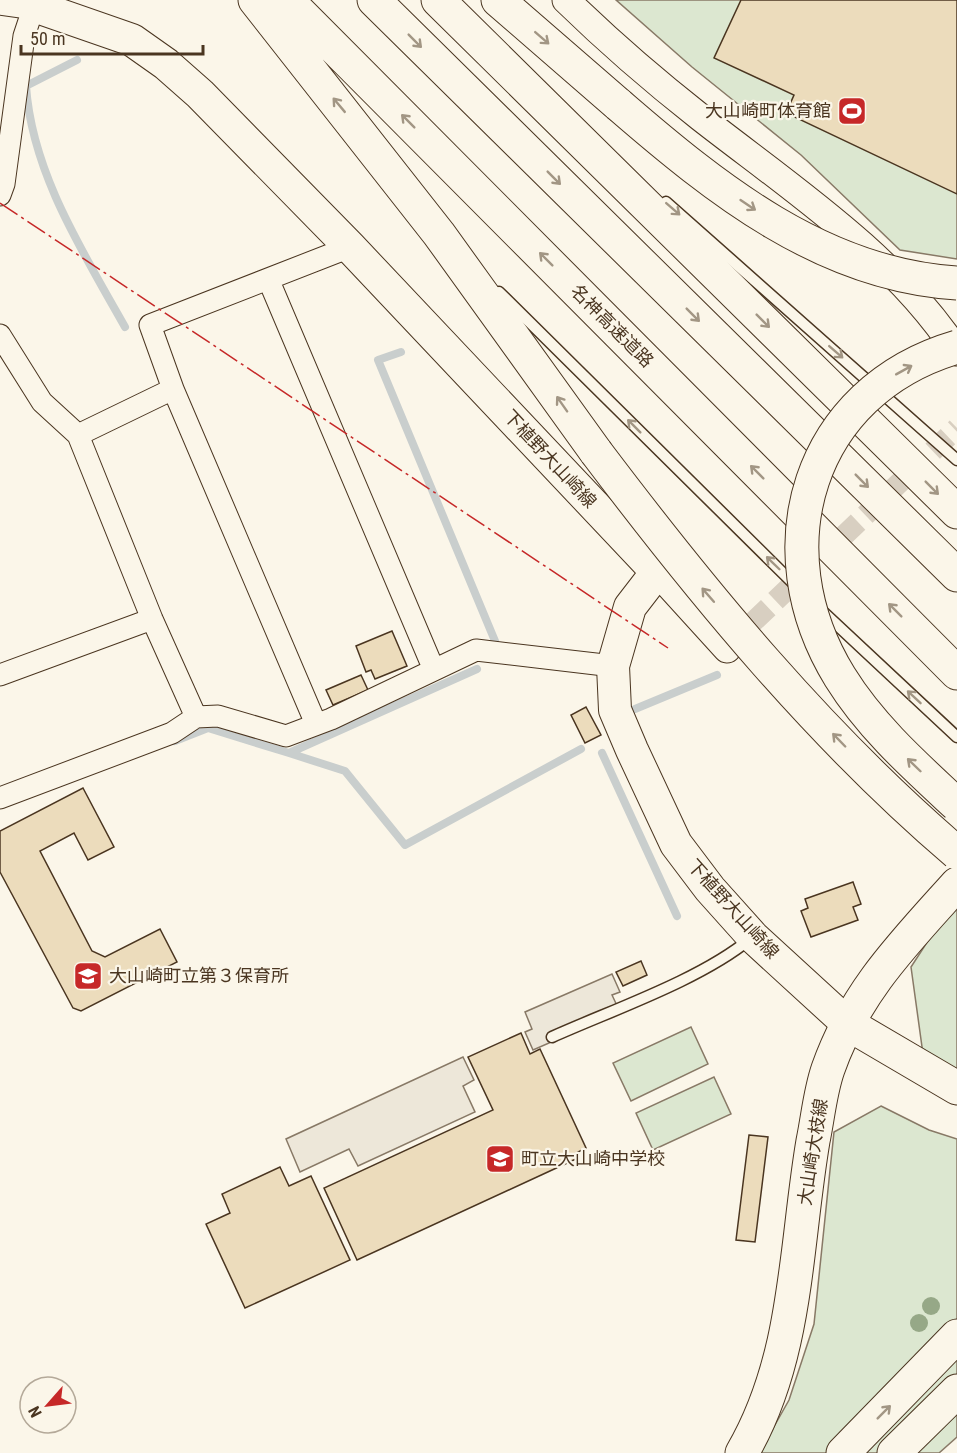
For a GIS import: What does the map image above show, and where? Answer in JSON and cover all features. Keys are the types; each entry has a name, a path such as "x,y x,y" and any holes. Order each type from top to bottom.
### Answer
{"main road":[{"path":"255,0 439,234 596,452 692,576 757,652 850,752 957,853"},
{"name":"名神高速道路","path":"287,0 950,665"},
{"path":"374,0 957,575"},
{"path":"498,0 619,105 722,188 774,223 816,246 857,263 902,275 957,283"},
{"name":"下植野大山崎線","path":"35,3 132,40 166,64 200,94 350,247 657,572 630,607 613,666 615,710 676,844 710,889 753,937 848,1024"},
{"path":"447,9 957,512"},
{"path":"957,347 914,364 884,381 844,421 828,445 812,480 804,512 801,551 803,578 814,623 841,678 891,742 957,805"},
{"name":"大山崎大枝線","path":"742,1453 770,1398 782,1350 793,1297 808,1168 823,1088 848,1024 884,965 957,884"},
{"path":"848,1024 957,1088"},
{"path":"843,1453 957,1336"},
{"path":"894,1453 957,1391"}],"street":[{"path":"567,0 609,42 856,239 921,306 957,352"},
{"path":"0,1 35,3 24,36 4,184 0,195"},
{"path":"316,724 173,389 150,325 350,247"},
{"path":"269,280 435,670"},
{"path":"0,335 42,402 78,435 152,619 196,717"},
{"path":"78,435 173,389"},
{"path":"657,572 727,649 753,622"},
{"path":"0,675 152,619"},
{"path":"0,798 172,733 196,717 218,716 286,736 476,650 613,666"}],"lane":[{"path":"447,9 616,159"},
{"path":"660,198 957,460"},
{"path":"439,234 835,624 957,737"},
{"path":"552,1037 696,973 735,951 753,937"}],"green space":[{"name":"大山崎町体育館","path":"616,0 957,0 957,259 900,250 801,155 692,67"},
{"path":"957,896 957,1074 923,1054 911,967"},
{"path":"691,1027 708,1064 631,1101 613,1063"},
{"path":"714,1077 731,1114 653,1150 636,1113"},
{"path":"881,1106 929,1130 957,1139 957,1437 939,1453 759,1453 789,1400 814,1324 834,1132"}],"shaded area":[{"path":"612,974 620,992 612,995 620,1012 533,1050 525,1032 532,1029 525,1012"},
{"path":"463,1057 474,1080 463,1086 475,1112 358,1166 349,1149 300,1172 286,1139"}],"building":[{"name":"大山崎町体育館","path":"741,0 957,0 957,194 786,113 794,95 714,58"},
{"path":"392,631 407,666 375,679 371,670 366,672 356,646"},
{"path":"361,675 368,690 333,705 326,690"},
{"path":"586,707 601,735 585,743 571,715"},
{"path":"83,788 114,847 88,860 74,833 40,851 92,951 105,957 160,929 177,962 81,1011 73,1008 0,872 0,831"},
{"path":"853,882 861,904 853,907 858,920 811,937 801,911 808,908 805,899"},
{"path":"641,961 647,975 623,986 616,972"},
{"path":"521,1033 530,1054 540,1049 586,1148 576,1153 578,1158 357,1260 324,1188 493,1110 468,1057"},
{"path":"749,1135 768,1137 755,1242 736,1240"},
{"path":"280,1167 289,1186 311,1176 350,1260 245,1308 206,1224 230,1213 222,1194"}],"waterway":[{"path":"77,60 26,86 30,118 38,150 62,211 125,327"},
{"path":"401,352 378,360 495,641"},
{"path":"175,741 208,728 289,753 477,669"},
{"path":"635,709 717,675"},
{"path":"289,753 345,771 405,845 581,749"},
{"path":"602,753 677,916"}],"tunnel":[{"path":"753,622 957,428"}],"power":[{"path":"0,203 668,648"}],"place":[{"name":"大山崎町体育館","path":"852,111"},
{"name":"大山崎町立第３保育所","path":"88,976"},
{"name":"町立大山崎中学校","path":"500,1159"}]}
